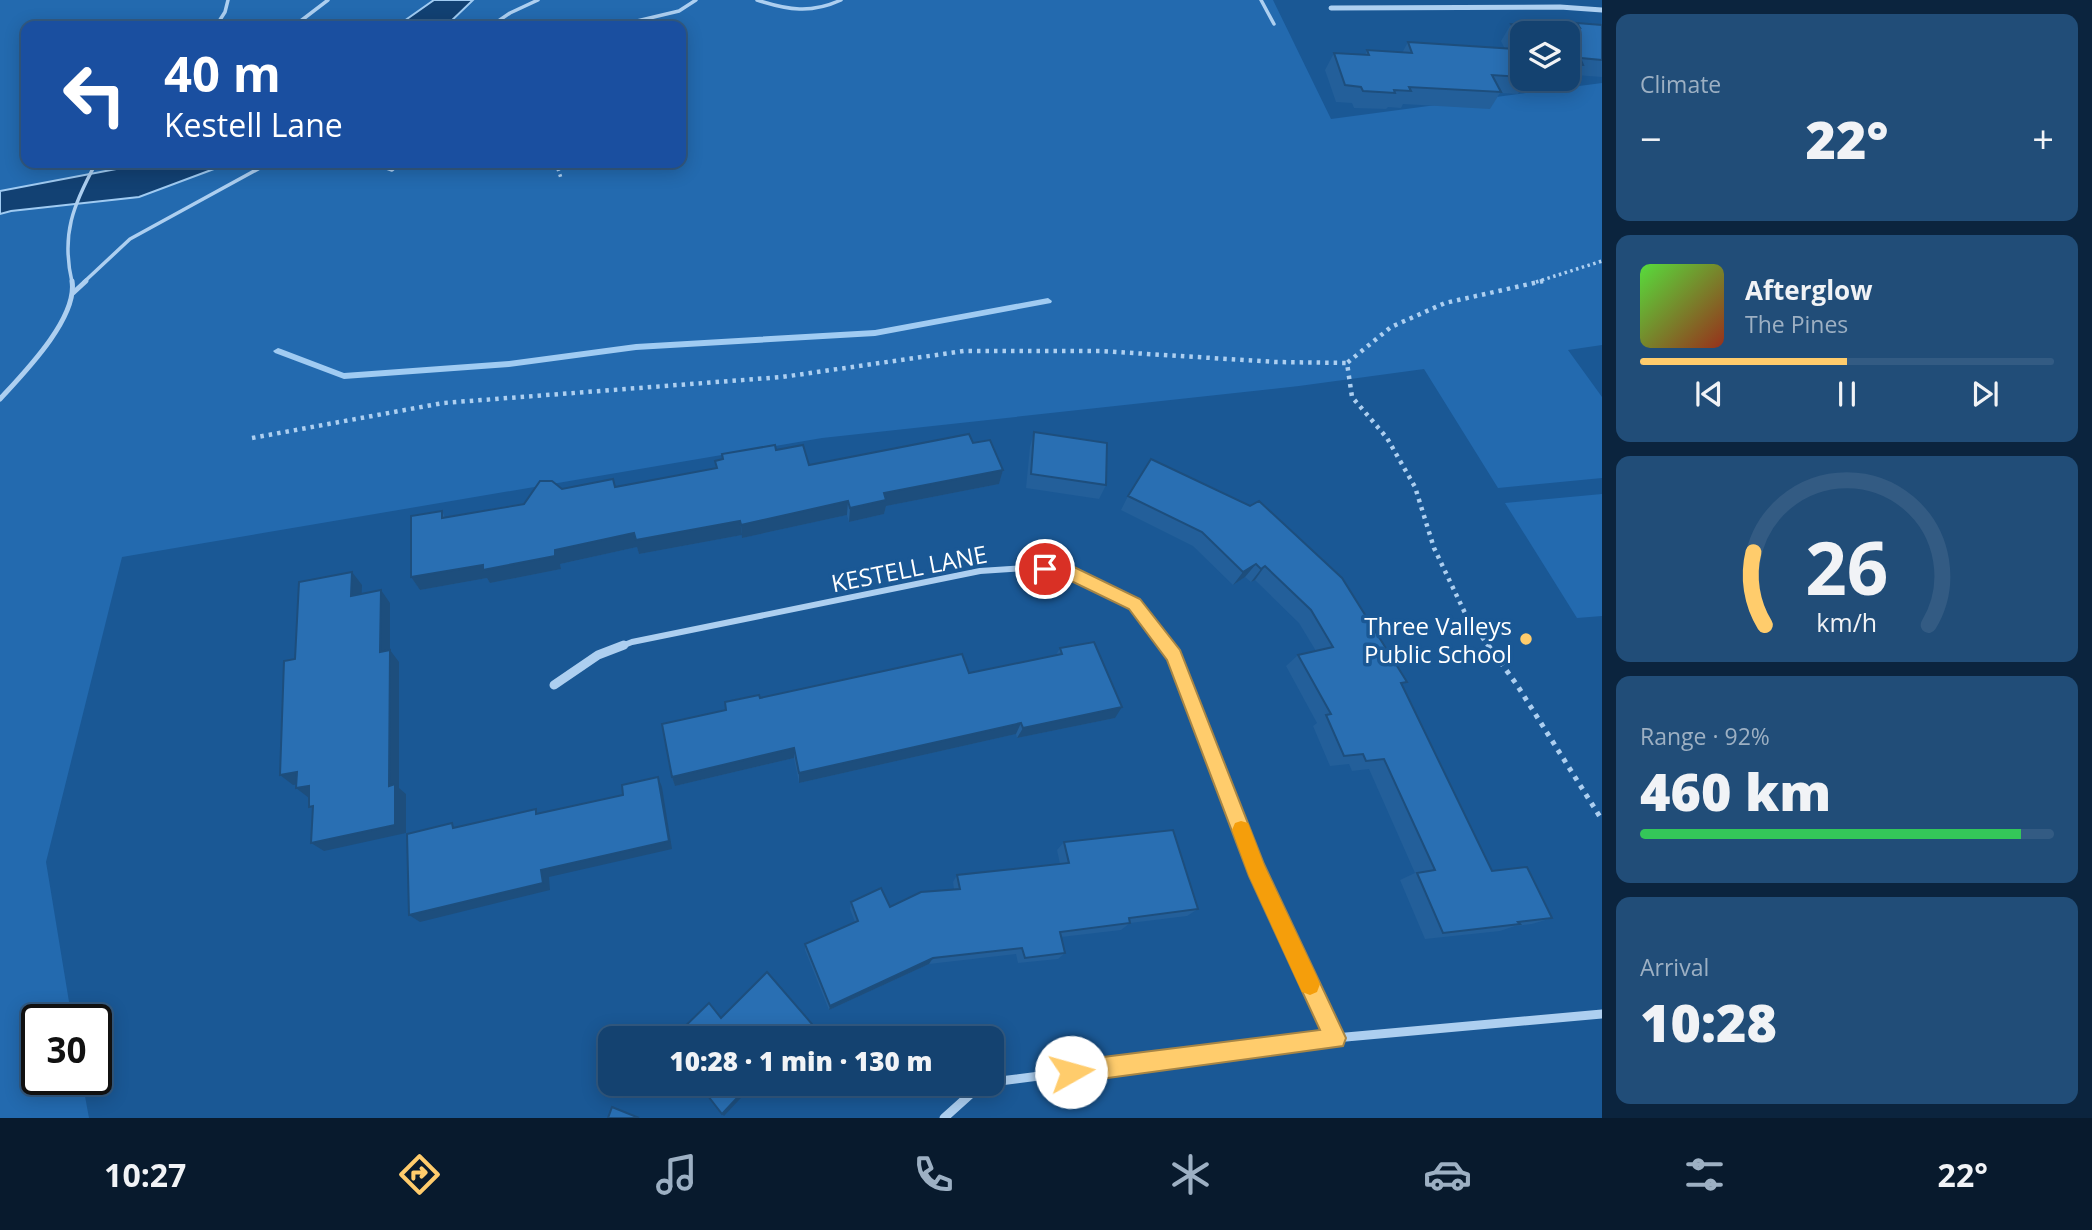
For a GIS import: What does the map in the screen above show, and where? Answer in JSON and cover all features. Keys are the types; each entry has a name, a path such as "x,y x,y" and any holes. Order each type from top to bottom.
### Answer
{"street":[{"path":"1331,8 1560,7 1602,10"},
{"name":"KESTELL LANE","path":"554,685 598,654 632,642 980,571 1026,568 1065,570 1134,604 1174,656 1256,869 1335,1038"},
{"path":"1004,1080 1335,1038 1602,1014"},
{"path":"944,1118 969,1096"}],"lane":[{"path":"219,21 228,0"},
{"path":"316,9 318,0"},
{"path":"300,21 328,0"},
{"path":"500,21 537,0"},
{"path":"640,21 679,10 696,0"},
{"path":"757,0 799,12 817,11 841,0"},
{"path":"1261,0 1274,24"},
{"path":"73,293 66,253 71,222 93,168"},
{"path":"0,399 18,380 57,327 73,293 130,239 260,168"}],"path":[{"path":"557,168 561,177"},
{"path":"252,438 443,403 782,377 964,351 1100,351 1276,362 1347,363 1391,327 1445,303 1550,279 1602,261"},
{"path":"1347,363 1352,397 1387,438 1415,487 1434,548 1465,613 1517,685 1602,820"}],"shaded area":[{"path":"0,0 1273,0 1331,119 1542,91 1580,91 1580,86 1602,83 1602,345 1568,350 1602,397 1602,478 1498,488 1424,369 1299,386 822,438 122,557 46,862 69,1004 21,1004 21,1095 85,1095 89,1118 0,1118"},
{"path":"434,0 473,0 451,21 404,21"},
{"path":"122,168 217,168 139,197 0,214 0,191"},
{"path":"1602,494 1602,616 1577,618 1505,503"}],"building":[{"path":"1580,23 1602,25 1602,60 1580,58"},
{"path":"1408,42 1510,49 1510,76 1492,75 1501,92 1409,87 1411,91 1394,90 1395,93 1363,91 1361,87 1345,85 1334,53 1369,55 1367,50 1412,53"},
{"path":"1034,432 1107,443 1106,485 1031,474"},
{"path":"969,434 973,443 990,440 1003,470 884,493 886,500 850,508 848,501 741,525 740,521 636,540 634,533 555,550 555,556 483,570 483,565 411,577 411,516 442,511 442,518 524,504 540,481 552,481 562,489 613,479 615,487 717,468 715,461 723,459 722,454 775,445 776,450 803,445 809,465"},
{"path":"1151,459 1250,506 1259,501 1342,578 1407,682 1401,683 1492,871 1527,867 1552,918 1443,933 1417,873 1435,870 1384,759 1366,761 1363,754 1344,756 1326,715 1331,714 1298,655 1333,647 1311,610 1265,566 1261,569 1256,564 1243,572 1202,532 1128,496"},
{"path":"352,572 351,596 381,590 380,652 390,650 389,786 395,784 395,825 311,843 313,806 309,807 309,786 296,788 297,772 280,775 284,661 295,659 299,582"},
{"path":"1094,642 1122,707 1023,728 1021,723 799,773 794,748 672,777 662,724 726,710 725,702 759,695 760,698 962,654 969,673 1062,654 1060,648"},
{"path":"658,777 669,841 541,870 543,883 409,915 407,834 452,823 453,828 536,809 536,814 623,795 622,785"},
{"path":"1173,830 1198,909 1129,918 1130,923 1060,932 1065,953 1025,958 1022,948 933,958 830,1006 805,944 858,921 851,902 881,888 890,907 921,892 960,889 957,875 1069,863 1064,842"},
{"path":"767,972 812,1026 685,1026 709,1003 721,1018"},
{"path":"708,1096 739,1096 722,1114"},
{"path":"612,1107 639,1118 608,1118"}],"waterway":[{"path":"278,351 344,376 509,364 636,347 875,333 1048,301"}],"slow traffic":[{"path":"1241,830 1256,869 1310,984"}],"place":[{"name":"Three Valleys Public School","path":"1526,639"}],"route":[{"path":"1045,569 1065,570 1134,604 1174,656 1256,869 1335,1038 1071,1072"}]}
